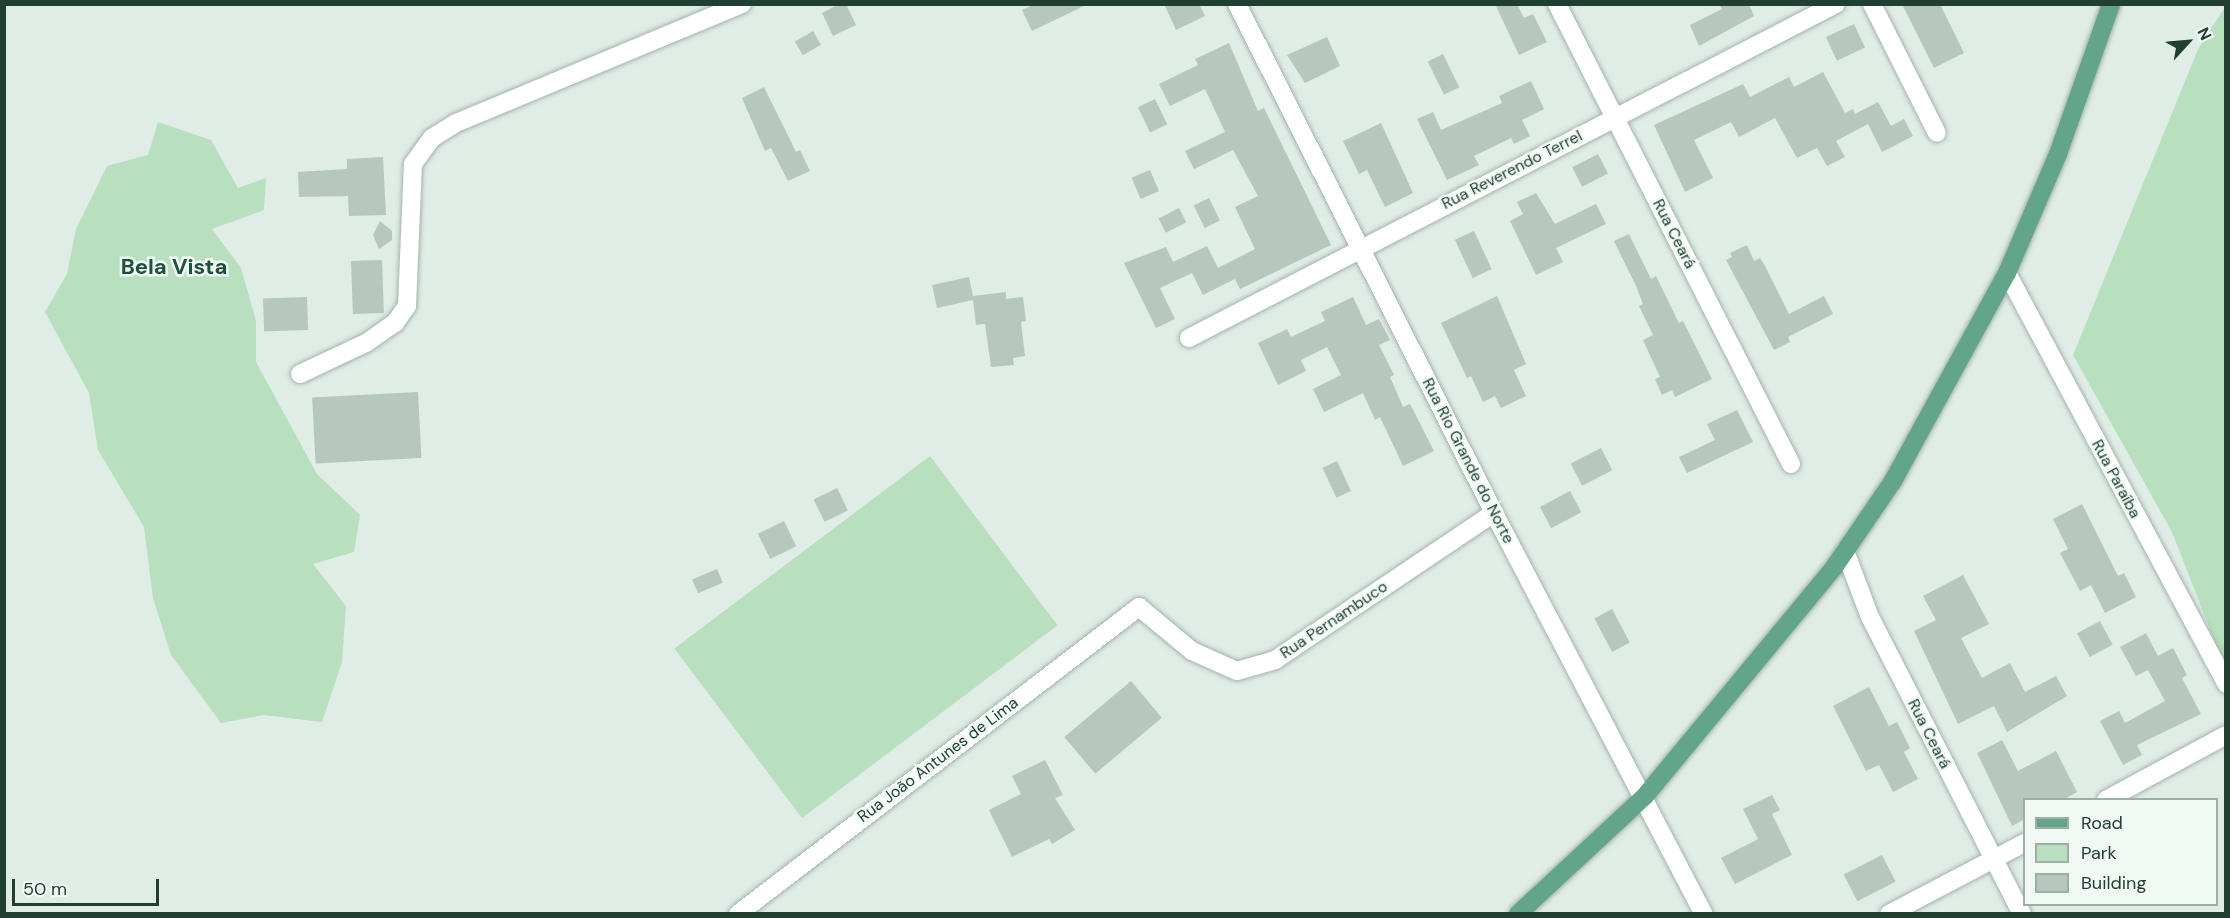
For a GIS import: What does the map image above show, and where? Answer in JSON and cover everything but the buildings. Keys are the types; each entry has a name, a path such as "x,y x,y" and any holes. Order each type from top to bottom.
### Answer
{"main road":[{"path":"1510,914 1522,909 1645,796 1845,551 1893,481 2007,273 2058,154 2111,4"}],"street":[{"path":"300,374 366,343 395,323 408,306 413,164 432,138 456,123 742,4"},
{"name":"Rua Rio Grande do Norte","path":"1238,4 1359,249 1494,513 1645,796 1704,914"},
{"name":"Rua Ceará","path":"1557,4 1791,464"},
{"name":"Rua Reverendo Terrel","path":"1189,338 1836,4"},
{"path":"1872,4 1937,133"},
{"name":"Rua Paraíba","path":"2007,273 2226,684"},
{"name":"Rua Pernambuco","path":"1139,607 1192,651 1237,671 1275,660 1494,513"},
{"name":"Rua Ceará","path":"1845,551 1870,617 2022,914"},
{"name":"Rua João Antunes de Lima","path":"738,914 1139,607"},
{"path":"2110,798 2226,735"},
{"path":"1889,914 2023,844"}],"green space":[{"path":"2225,7 2225,668 2172,532 2073,355 2199,47"},
{"path":"158,122 211,140 238,188 266,178 264,210 212,229 241,268 256,321 256,362 317,474 360,515 354,552 313,564 346,606 342,662 322,722 264,715 221,723 171,655 153,598 144,527 98,450 89,393 45,312 67,274 76,229 107,166 148,155"},
{"path":"930,456 1058,625 802,818 674,649"}],"district":[{"name":"Bela Vista","path":"174,267"}]}
